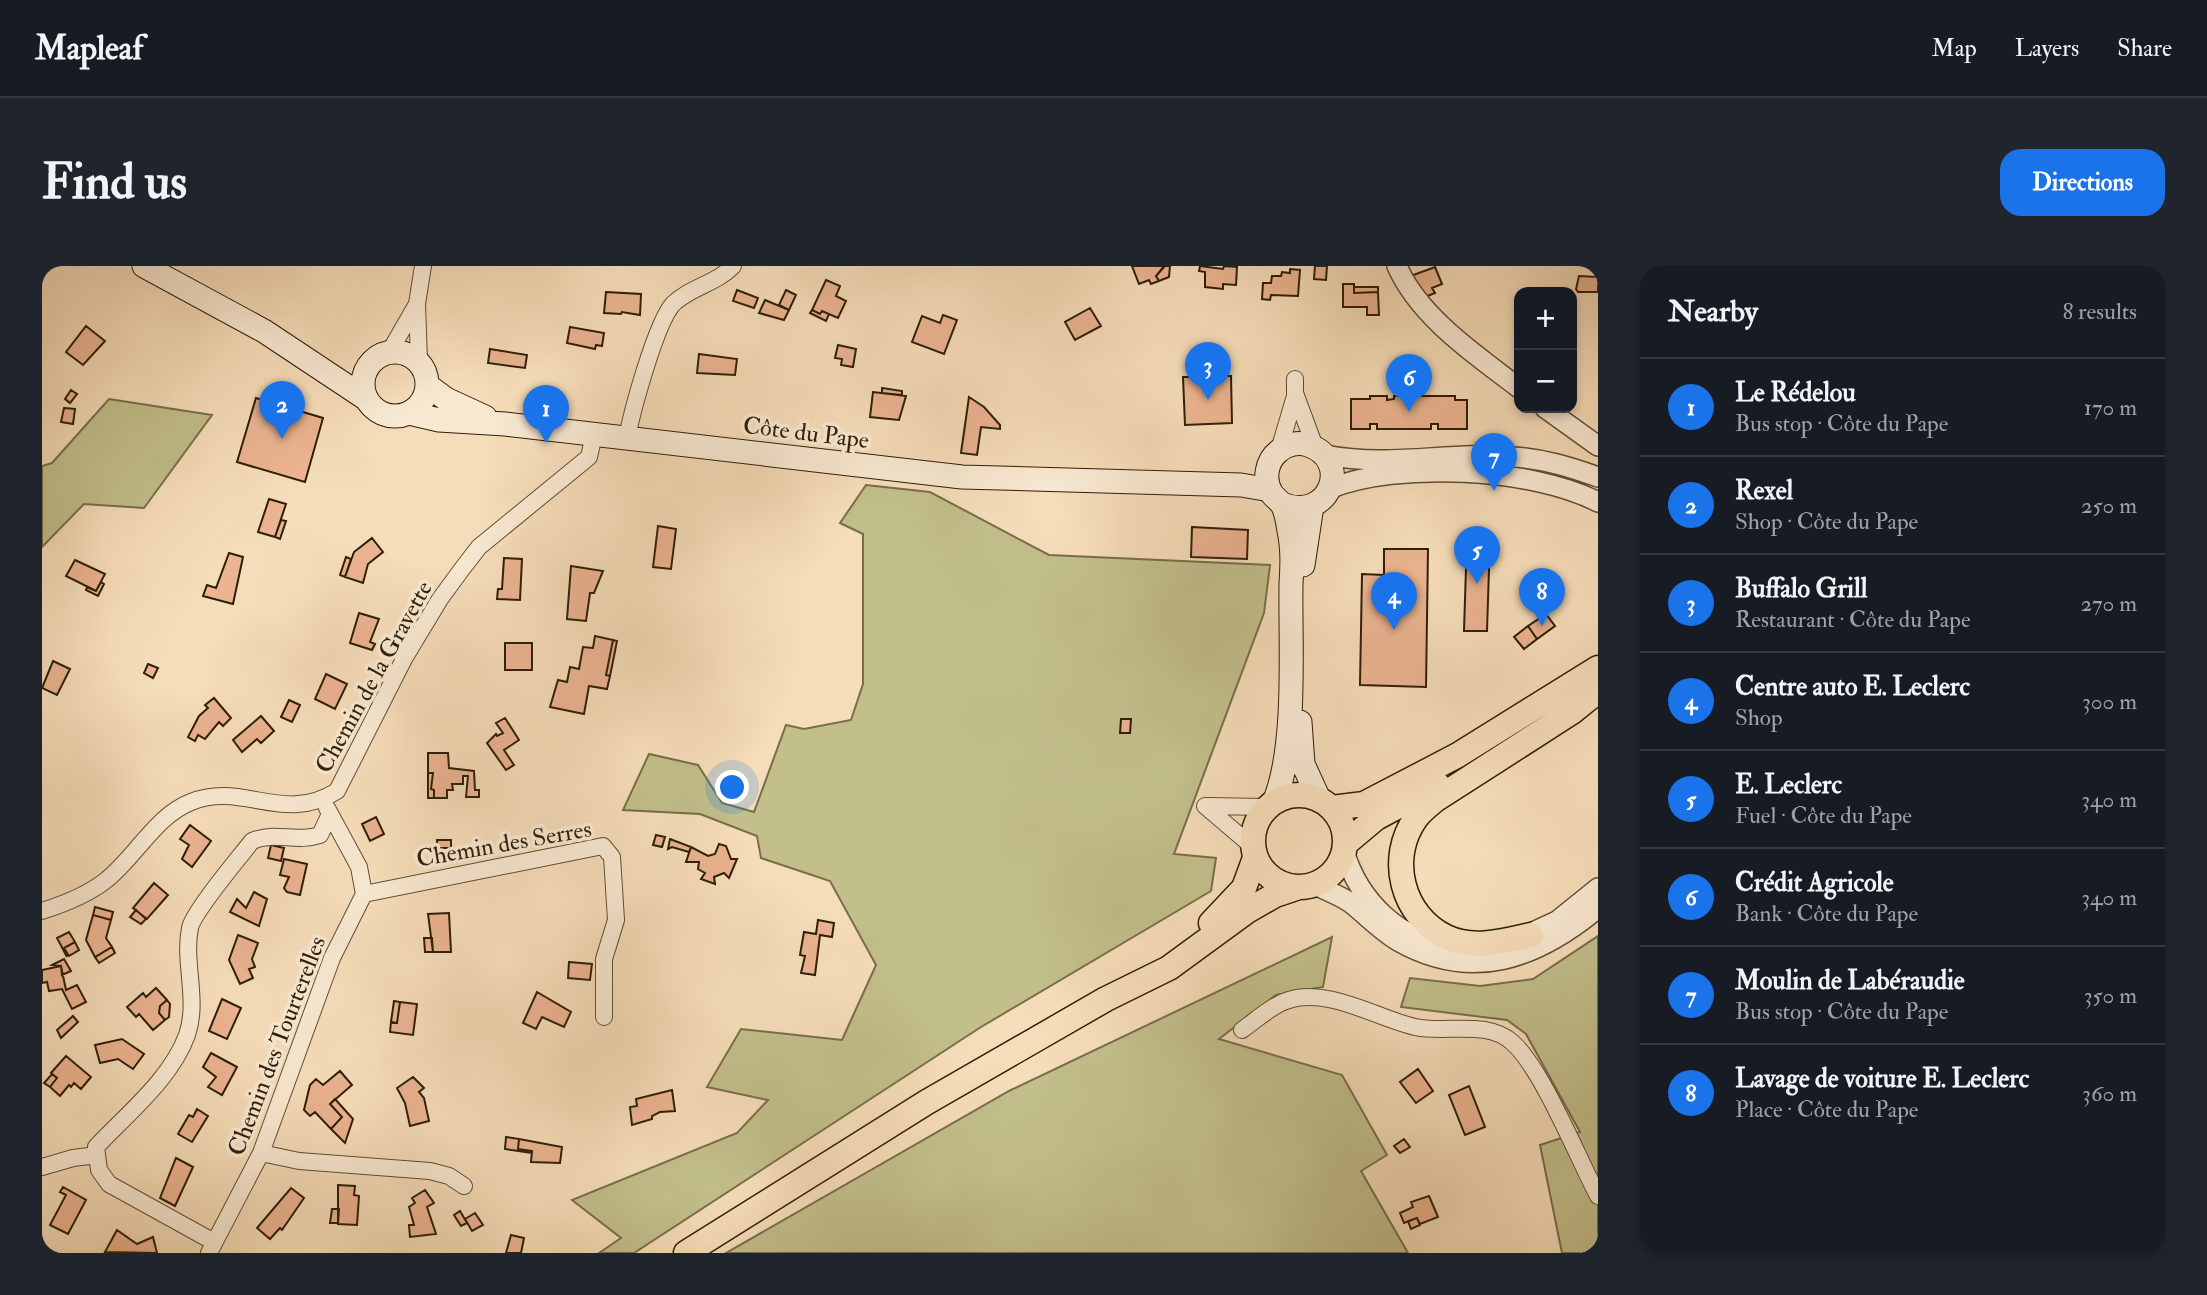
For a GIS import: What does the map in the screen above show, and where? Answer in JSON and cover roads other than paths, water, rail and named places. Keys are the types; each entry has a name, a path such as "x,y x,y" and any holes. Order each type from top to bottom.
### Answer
{"main road":[{"path":"144,266 264,331 303,357 365,398 380,413 389,416 409,413 422,401 427,385 419,361 400,351 343,364 303,357"},
{"path":"365,398 362,389 365,370 384,353"},
{"name":"Côte du Pape","path":"427,385 467,411 505,424"},
{"name":"Côte du Pape","path":"409,413 439,420 505,424 962,477 1241,485 1276,497"},
{"path":"927,1102 1012,1042 1071,1005 1157,962 1201,932 1228,908 1244,888 1253,852 1256,823 1270,804 1286,758 1292,554 1267,470 1275,455 1303,443 1320,451 1332,472 1329,489 1312,506 1302,509 1276,497"},
{"name":"Côte du Pape","path":"1102,481 1240,470 1275,455"},
{"path":"1312,506 1303,555 1300,742 1303,764 1326,804 1341,821 1345,847"},
{"path":"1270,804 1297,795 1326,804 1364,804 1458,755 1598,668"},
{"path":"686,1253 927,1102 1107,999 1169,968 1275,895 1328,877 1338,865 1345,847 1376,818 1485,759 1598,683"},
{"path":"1531,935 1480,944 1448,938 1426,924 1405,892 1401,874 1407,834 1417,817 1435,800 1572,712 1598,691"},
{"path":"1253,852 1270,878 1307,886"}],"street":[{"path":"419,361 417,304 423,266"},
{"path":"627,438 664,318 684,296 716,280 733,266"},
{"path":"1397,266 1405,284 1427,310 1514,384"},
{"path":"384,353 417,304"},
{"path":"1275,455 1295,386 1320,451 1351,461 1390,463 1512,457 1552,461 1598,477"},
{"path":"1552,413 1598,446"},
{"name":"Chemin de la Gravette","path":"42,911 67,903 105,881 170,815 189,803 209,796 232,795 282,807 324,799 337,791 405,657 440,599 479,547 589,457 594,435"},
{"path":"1329,489 1355,480 1392,475 1469,473 1550,483 1598,502"},
{"path":"324,799 329,816 359,867 364,894"},
{"path":"1253,852 1232,825 1205,806 1270,804"},
{"path":"212,1247 108,1184 99,1170 96,1147 172,1065 187,1034 192,1005 188,948 190,925 252,841 266,835 305,840 312,838 320,835 329,816"},
{"name":"Chemin des Serres","path":"364,894 603,846 612,857 616,920 604,959 604,1017"},
{"path":"1345,847 1357,886 1372,905 1392,923 1418,937 1446,946 1474,949 1501,945 1531,935 1557,921 1598,888"},
{"path":"1307,886 1349,902 1395,940 1422,953 1473,963 1500,961 1528,953 1560,938 1598,908"},
{"name":"Chemin des Tourterelles","path":"212,1247 261,1153 332,958 364,894"},
{"path":"1241,1030 1286,1001 1317,998 1415,1027 1442,1031 1486,1029 1512,1042 1538,1079 1598,1196"},
{"path":"261,1153 299,1161 430,1171 449,1175 464,1186"},
{"path":"42,1167 73,1158 97,1155"}],"place":[{"name":"Buffalo Grill","path":"1208,400"},
{"name":"Crédit Agricole","path":"1409,412"},
{"name":"Rexel","path":"282,439"},
{"name":"Le Rédelou","path":"546,443"},
{"name":"Moulin de Labéraudie","path":"1494,491"},
{"name":"E. Leclerc","path":"1477,584"},
{"name":"Lavage de voiture E. Leclerc","path":"1542,626"},
{"name":"Centre auto E. Leclerc","path":"1394,630"}]}
